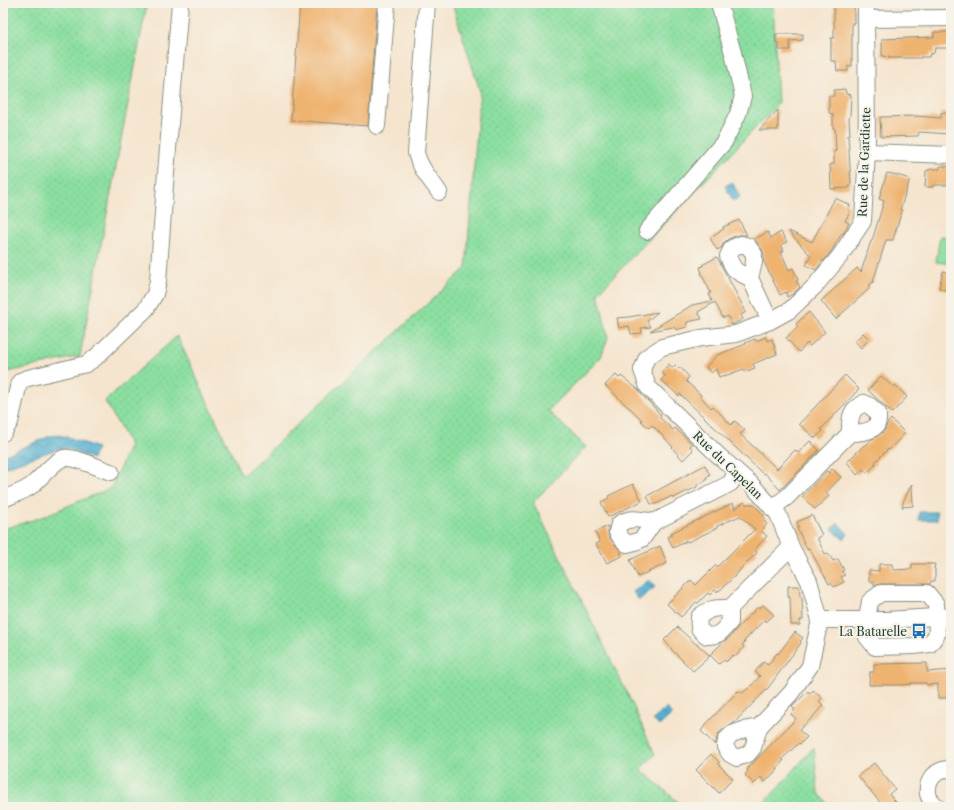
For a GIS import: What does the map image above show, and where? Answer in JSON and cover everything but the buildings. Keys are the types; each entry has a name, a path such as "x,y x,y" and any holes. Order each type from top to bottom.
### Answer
{"street":[{"path":"3,433 10,422 20,381 86,364 95,358 146,309 151,303 155,294 158,281 180,3"},
{"path":"377,126 386,3"},
{"path":"426,3 416,153 418,161 439,192"},
{"path":"647,231 724,142 738,114 743,96 719,3"},
{"path":"866,11 951,18"},
{"name":"Rue de la Gardiette","path":"647,356 662,347 701,338 736,334 770,321 790,310 814,287 840,256 863,221 867,152 866,11"},
{"path":"867,152 951,155"},
{"path":"750,278 770,321"},
{"name":"Rue du Capelan","path":"647,356 642,370 648,387 750,483 778,514 791,547 809,581 820,620 810,666 791,693 759,727"},
{"path":"772,508 787,496 850,433"},
{"path":"3,499 28,488 63,458 77,460 111,472"},
{"path":"654,522 731,483 736,471"},
{"path":"730,608 791,547"},
{"path":"881,593 927,593 944,616 937,634 930,644 875,647 867,638 870,601 881,593"},
{"path":"820,620 886,620 944,616"},
{"path":"937,807 928,795 929,782 940,770 951,769"}],"green space":[{"path":"3,3 147,3 80,356 3,373"},
{"path":"452,3 773,3 778,104 598,293 608,337 601,357 548,411 586,447 534,501 534,504 631,701 655,755 640,769 684,807 3,807 3,529 39,518 111,488 130,445 105,401 177,336 242,476 466,268 480,91"},
{"path":"940,236 951,238 951,264 936,262"},
{"path":"814,747 818,792 830,807 760,807 780,786"}],"water":[{"path":"732,182 740,197 733,201 725,186"},
{"path":"57,435 68,437 97,448 92,459 68,449 57,449 3,468 3,456 50,436"},
{"path":"919,512 937,512 937,520 919,520"},
{"path":"838,523 848,534 844,540 832,529"},
{"path":"649,580 655,587 639,600 633,592"},
{"path":"666,708 672,714 659,726 653,720"}],"place":[{"name":"La Batarelle","path":"919,631"}]}
